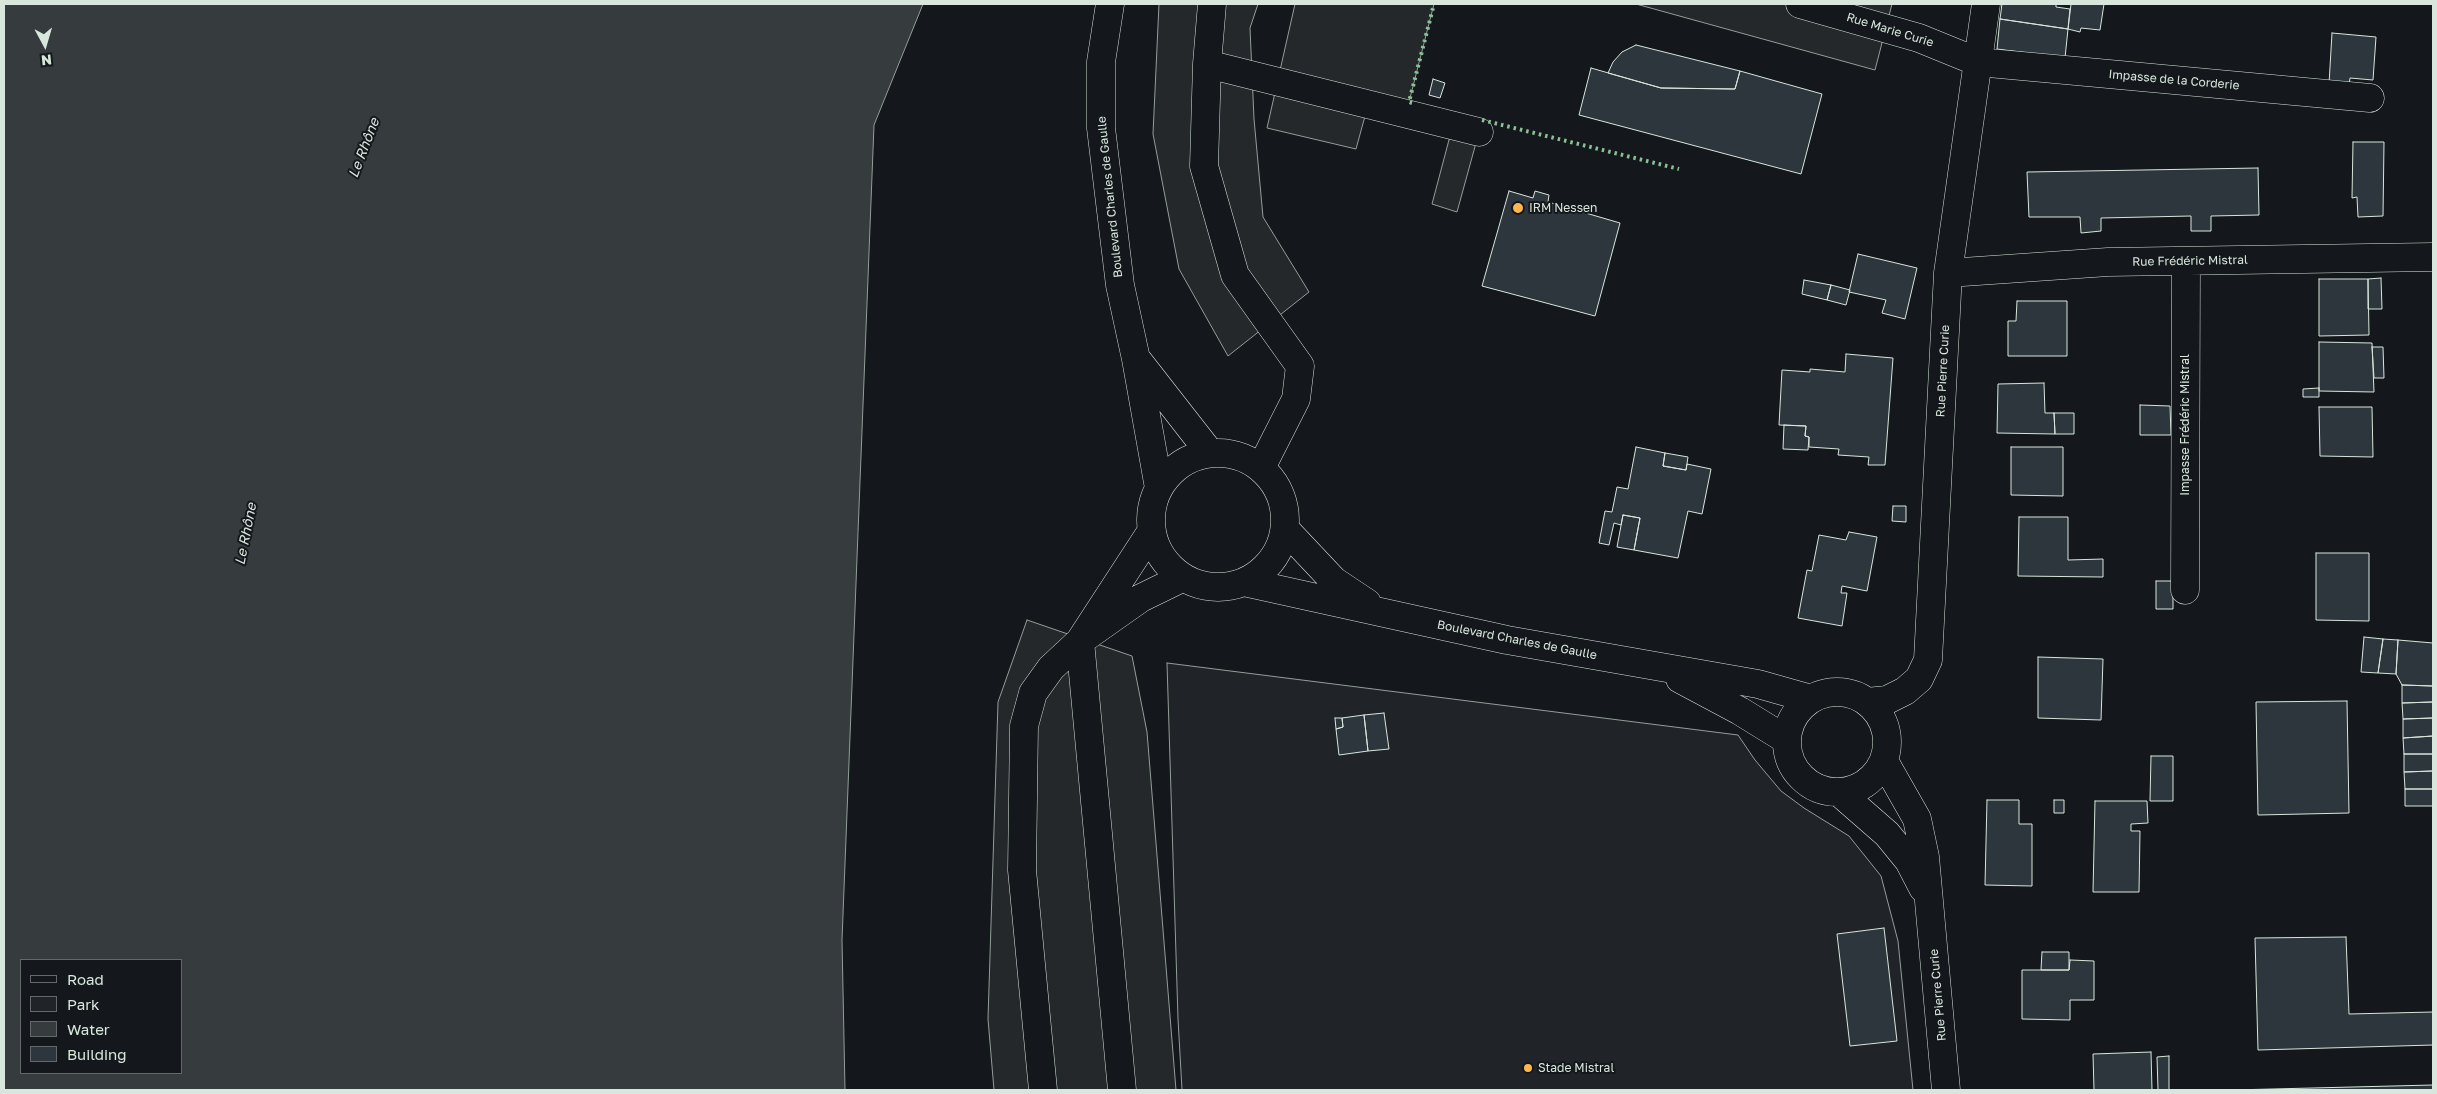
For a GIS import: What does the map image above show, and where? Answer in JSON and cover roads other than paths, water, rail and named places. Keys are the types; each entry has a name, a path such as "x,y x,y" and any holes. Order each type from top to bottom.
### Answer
{"street":[{"name":"Boulevard Charles de Gaulle","path":"1110,4 1101,62 1101,128 1120,285 1136,359 1159,488"},
{"path":"1212,4 1207,64 1204,166 1235,275 1300,366 1296,399 1261,468"},
{"name":"Rue Marie Curie","path":"1800,4 1919,38 1978,62"},
{"name":"Rue Pierre Curie","path":"1866,702 1887,700 1905,691 1919,679 1928,660 1948,273 1986,4"},
{"name":"Impasse de la Corderie","path":"1978,62 2370,98"},
{"path":"1207,64 1479,132"},
{"name":"Rue Frédéric Mistral","path":"1948,273 2108,262 2433,257"},
{"name":"Impasse Frédéric Mistral","path":"2185,590 2186,260"},
{"name":"Boulevard Charles de Gaulle","path":"1136,359 1210,454"},
{"path":"1210,454 1230,454 1246,459 1261,468 1276,485 1284,506 1285,529 1277,551 1268,564 1263,570 1244,582 1218,587 1200,585 1182,578 1159,553 1152,532 1151,509 1159,488 1173,470 1191,458 1210,454"},
{"name":"Boulevard Charles de Gaulle","path":"1285,529 1334,581 1378,611"},
{"path":"1122,1090 1080,641 1152,532"},
{"path":"1043,1090 1022,870 1024,726 1033,693 1051,668 1080,641 1141,598 1182,578"},
{"name":"Boulevard Charles de Gaulle","path":"1244,582 1543,648 1758,684 1811,699"},
{"name":"Boulevard Charles de Gaulle","path":"1656,666 1740,710 1787,740"},
{"path":"1829,692 1849,694 1866,702 1878,713 1886,728 1888,745 1884,762 1874,777 1858,788 1840,793 1823,791 1808,784 1796,772 1789,757 1787,740 1790,724 1798,710 1811,699 1829,692"},
{"name":"Rue Pierre Curie","path":"1884,762 1917,819 1925,857 1946,1090"},
{"name":"Rue Pierre Curie","path":"1840,793 1887,834 1909,861 1929,901"}],"water":[{"name":"Le Rhône","path":"4,4 923,4 874,125 842,940 845,1090 4,1090"}],"place":[{"name":"IRM Nessen","path":"1518,208"},
{"name":"Stade Mistral","path":"1528,1068"}]}
